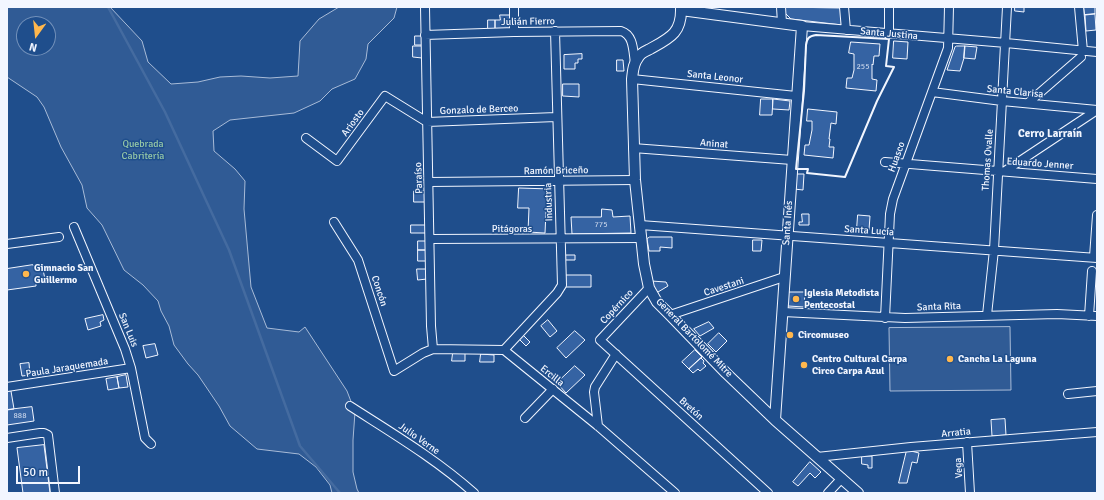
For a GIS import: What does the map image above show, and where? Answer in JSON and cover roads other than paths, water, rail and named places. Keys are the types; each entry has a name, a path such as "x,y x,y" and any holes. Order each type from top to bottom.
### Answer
{"street":[{"name":"Paraíso","path":"425,7 431,326 433,349"},
{"path":"514,7 514,32"},
{"path":"781,7 782,23"},
{"path":"844,7 846,30"},
{"path":"889,7 889,34"},
{"name":"Huasco","path":"885,318 890,214 893,199 948,48 949,7"},
{"name":"Thomas Ovalle","path":"987,315 1001,171 1002,101 1007,7"},
{"path":"1028,103 1082,54 1079,7"},
{"path":"635,63 638,56 672,37 679,23 681,9"},
{"name":"Santa Justina","path":"681,9 720,11 802,26 1006,43 1082,54 1097,52"},
{"name":"Santa Inés","path":"776,420 784,277 802,26"},
{"name":"Julián Fierro","path":"425,35 555,31 621,31 626,32 629,36"},
{"name":"Industria","path":"504,350 562,285 556,117 555,31"},
{"name":"General Bartolomé Mitre","path":"629,36 635,63 632,78 635,180 644,264 649,288 658,302 726,372 817,458 858,493"},
{"name":"Santa Leonor","path":"632,78 796,96"},
{"name":"Santa Clarisa","path":"932,92 1002,101 1097,110"},
{"name":"Gonzalo de Berceo","path":"385,96 427,122 556,117"},
{"name":"Ariosto","path":"306,138 337,162 385,96"},
{"path":"1001,171 1097,110"},
{"name":"Aninat","path":"633,148 792,160"},
{"name":"Eduardo Jenner","path":"885,162 1097,178"},
{"name":"Ramón Briceño","path":"429,182 635,180"},
{"path":"1095,257 1097,214"},
{"name":"Concón","path":"334,222 358,260 394,372 422,353 433,349"},
{"name":"Santa Lucía","path":"640,225 1095,257"},
{"name":"San Luis","path":"74,227 125,349 131,368 145,438 151,444"},
{"path":"7,244 59,236"},
{"name":"Pitágoras","path":"430,239 641,238"},
{"path":"1092,271 1093,316"},
{"name":"Cavestani","path":"670,315 784,277"},
{"name":"Copérnico","path":"600,340 649,288"},
{"name":"Santa Rita","path":"783,312 885,318 1057,314 1093,316"},
{"name":"Bretón","path":"600,340 768,493"},
{"path":"433,349 504,350"},
{"name":"Ercilla","path":"504,350 598,426 675,493"},
{"path":"598,426 594,392 595,387 616,354"},
{"name":"Paula Jaraquemada","path":"7,387 131,368"},
{"path":"525,418 552,389"},
{"path":"1068,394 1097,391"},
{"name":"Julio Verne","path":"350,406 406,442 460,480 474,493"},
{"name":"Arratia","path":"817,458 967,442 1097,432"},
{"path":"7,438 40,433 48,435 55,493"},
{"name":"Vega","path":"967,442 970,493"},
{"path":"828,493 842,478"}],"waterway":[{"name":"Quebrada Cabritería","path":"108,7 165,112 229,250 300,446 340,493"}],"place":[{"name":"Gimnacio San Guillermo","path":"26,274"},
{"name":"Iglesia Metodista Pentecostal","path":"796,299"},
{"name":"Circomuseo","path":"790,335"},
{"name":"Cancha La Laguna","path":"950,359"},
{"name":"Centro Cultural Carpa Circo Carpa Azul","path":"804,365"}],"district":[{"name":"Cerro Larraín","path":"1050,134"}]}
